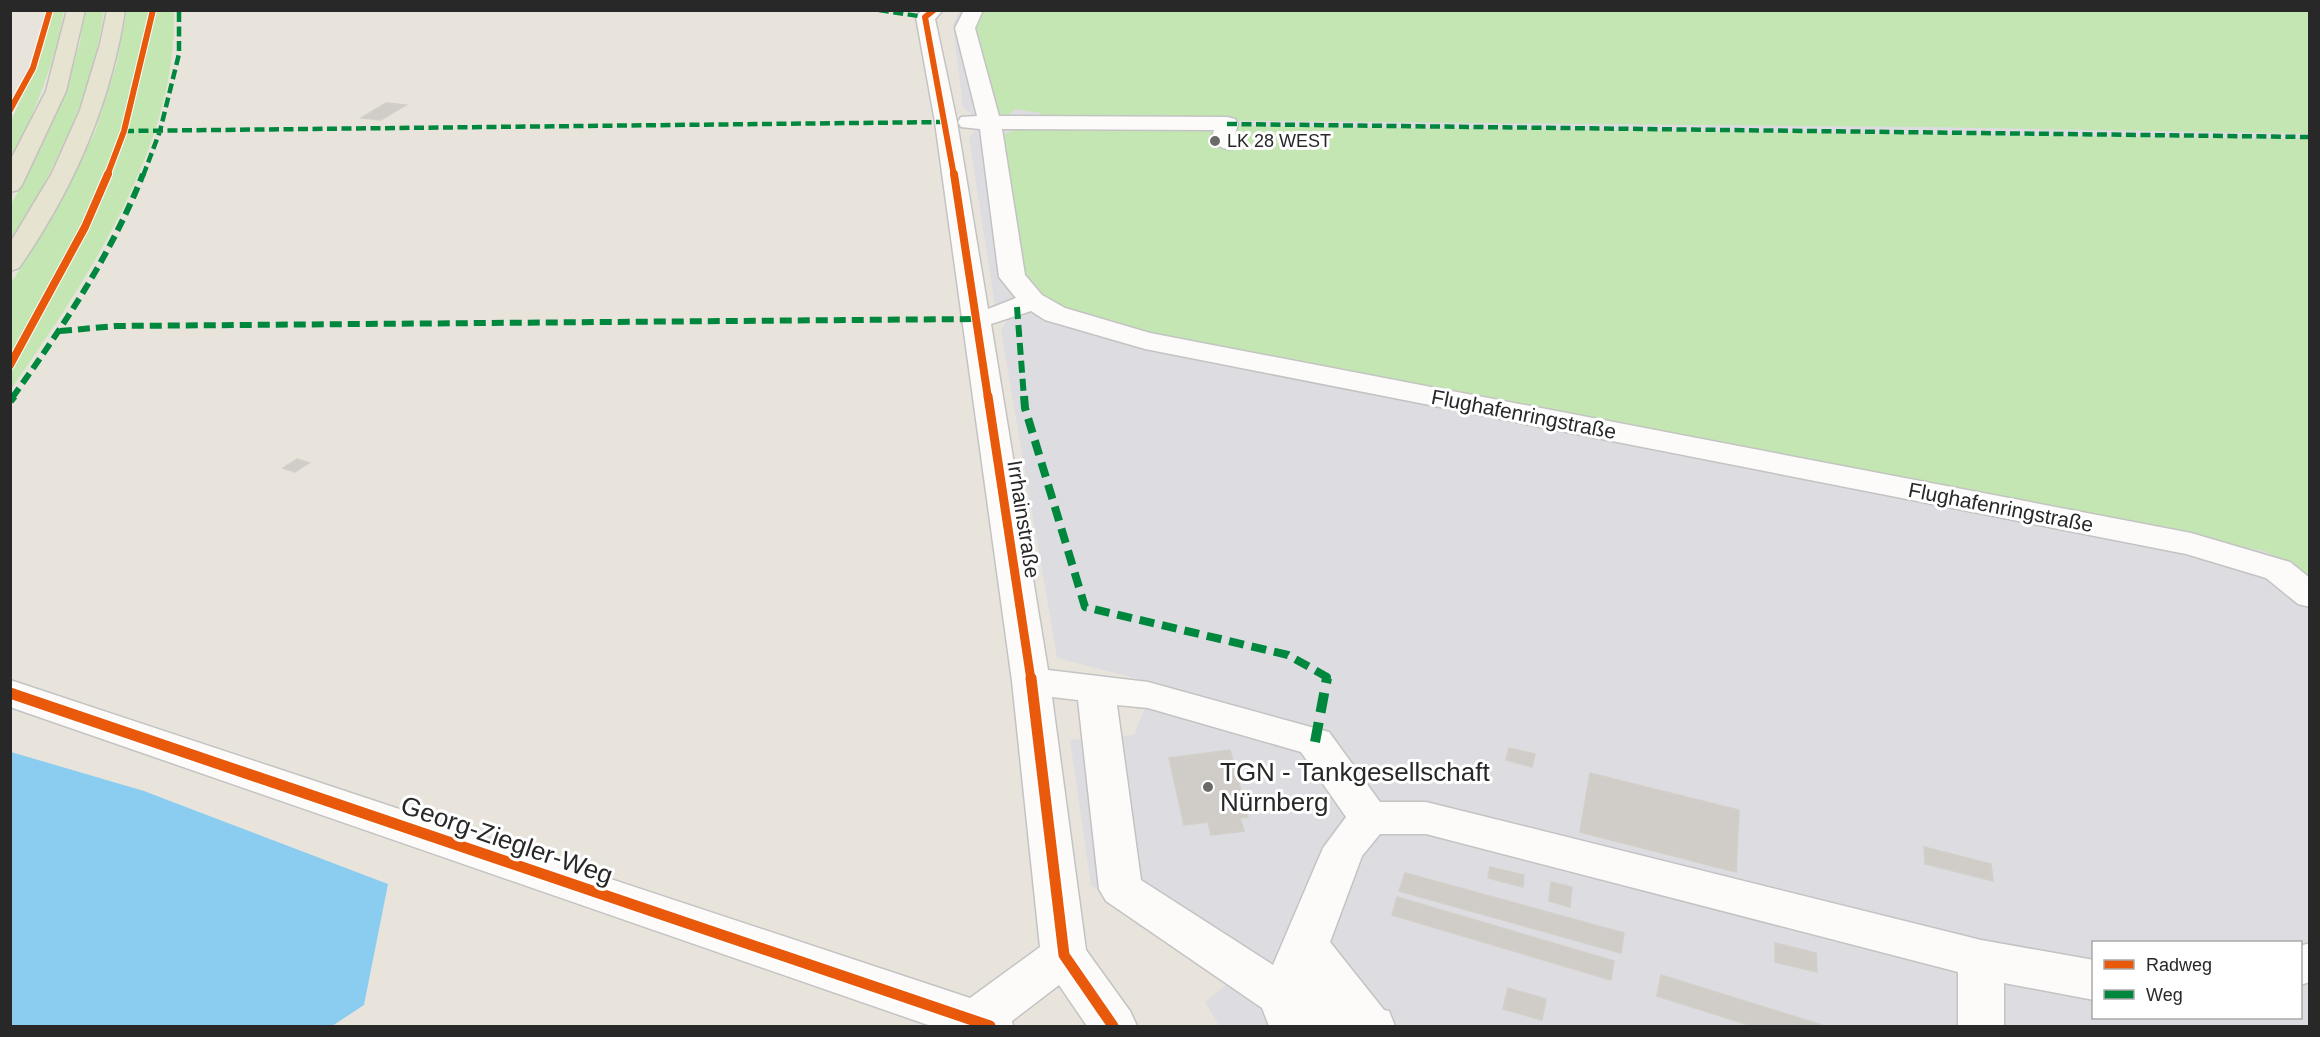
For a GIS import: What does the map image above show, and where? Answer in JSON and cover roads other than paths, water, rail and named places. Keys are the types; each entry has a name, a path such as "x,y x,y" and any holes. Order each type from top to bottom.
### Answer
{"main road":[{"path":"10,185 56,91 76,10"},
{"path":"10,263 72,159 100,85 116,10"}],"street":[{"name":"Irrhainstraße","path":"934,10 925,17 946,122 1031,681 1064,955 1113,1026"},
{"name":"Flughafenringstraße","path":"974,10 965,28 990,122 1012,277 1033,301 1055,314 1144,341 2191,544 2278,570 2310,596"},
{"path":"946,122 1227,124 1222,137 1230,140 1228,143"},
{"path":"976,319 1002,314 1033,301"},
{"path":"1031,681 1148,695 1315,742 1369,818"},
{"path":"1096,689 1121,889 1287,1011 1370,1026"},
{"name":"Georg-Ziegler-Weg","path":"10,693 983,1024 1064,955"},
{"path":"1287,1011 1306,945 1344,848 1369,818"},
{"path":"1369,818 1426,818 1981,959 2092,980"},
{"path":"1306,945 1370,1026"},
{"path":"1981,959 1981,1026"}],"water":[{"path":"11,752 144,791 388,884 364,1005 332,1026 11,1026"}],"place":[{"name":"LK 28 WEST","path":"1215,141"},
{"name":"TGN - Tankgesellschaft Nürnberg","path":"1208,787"}]}
